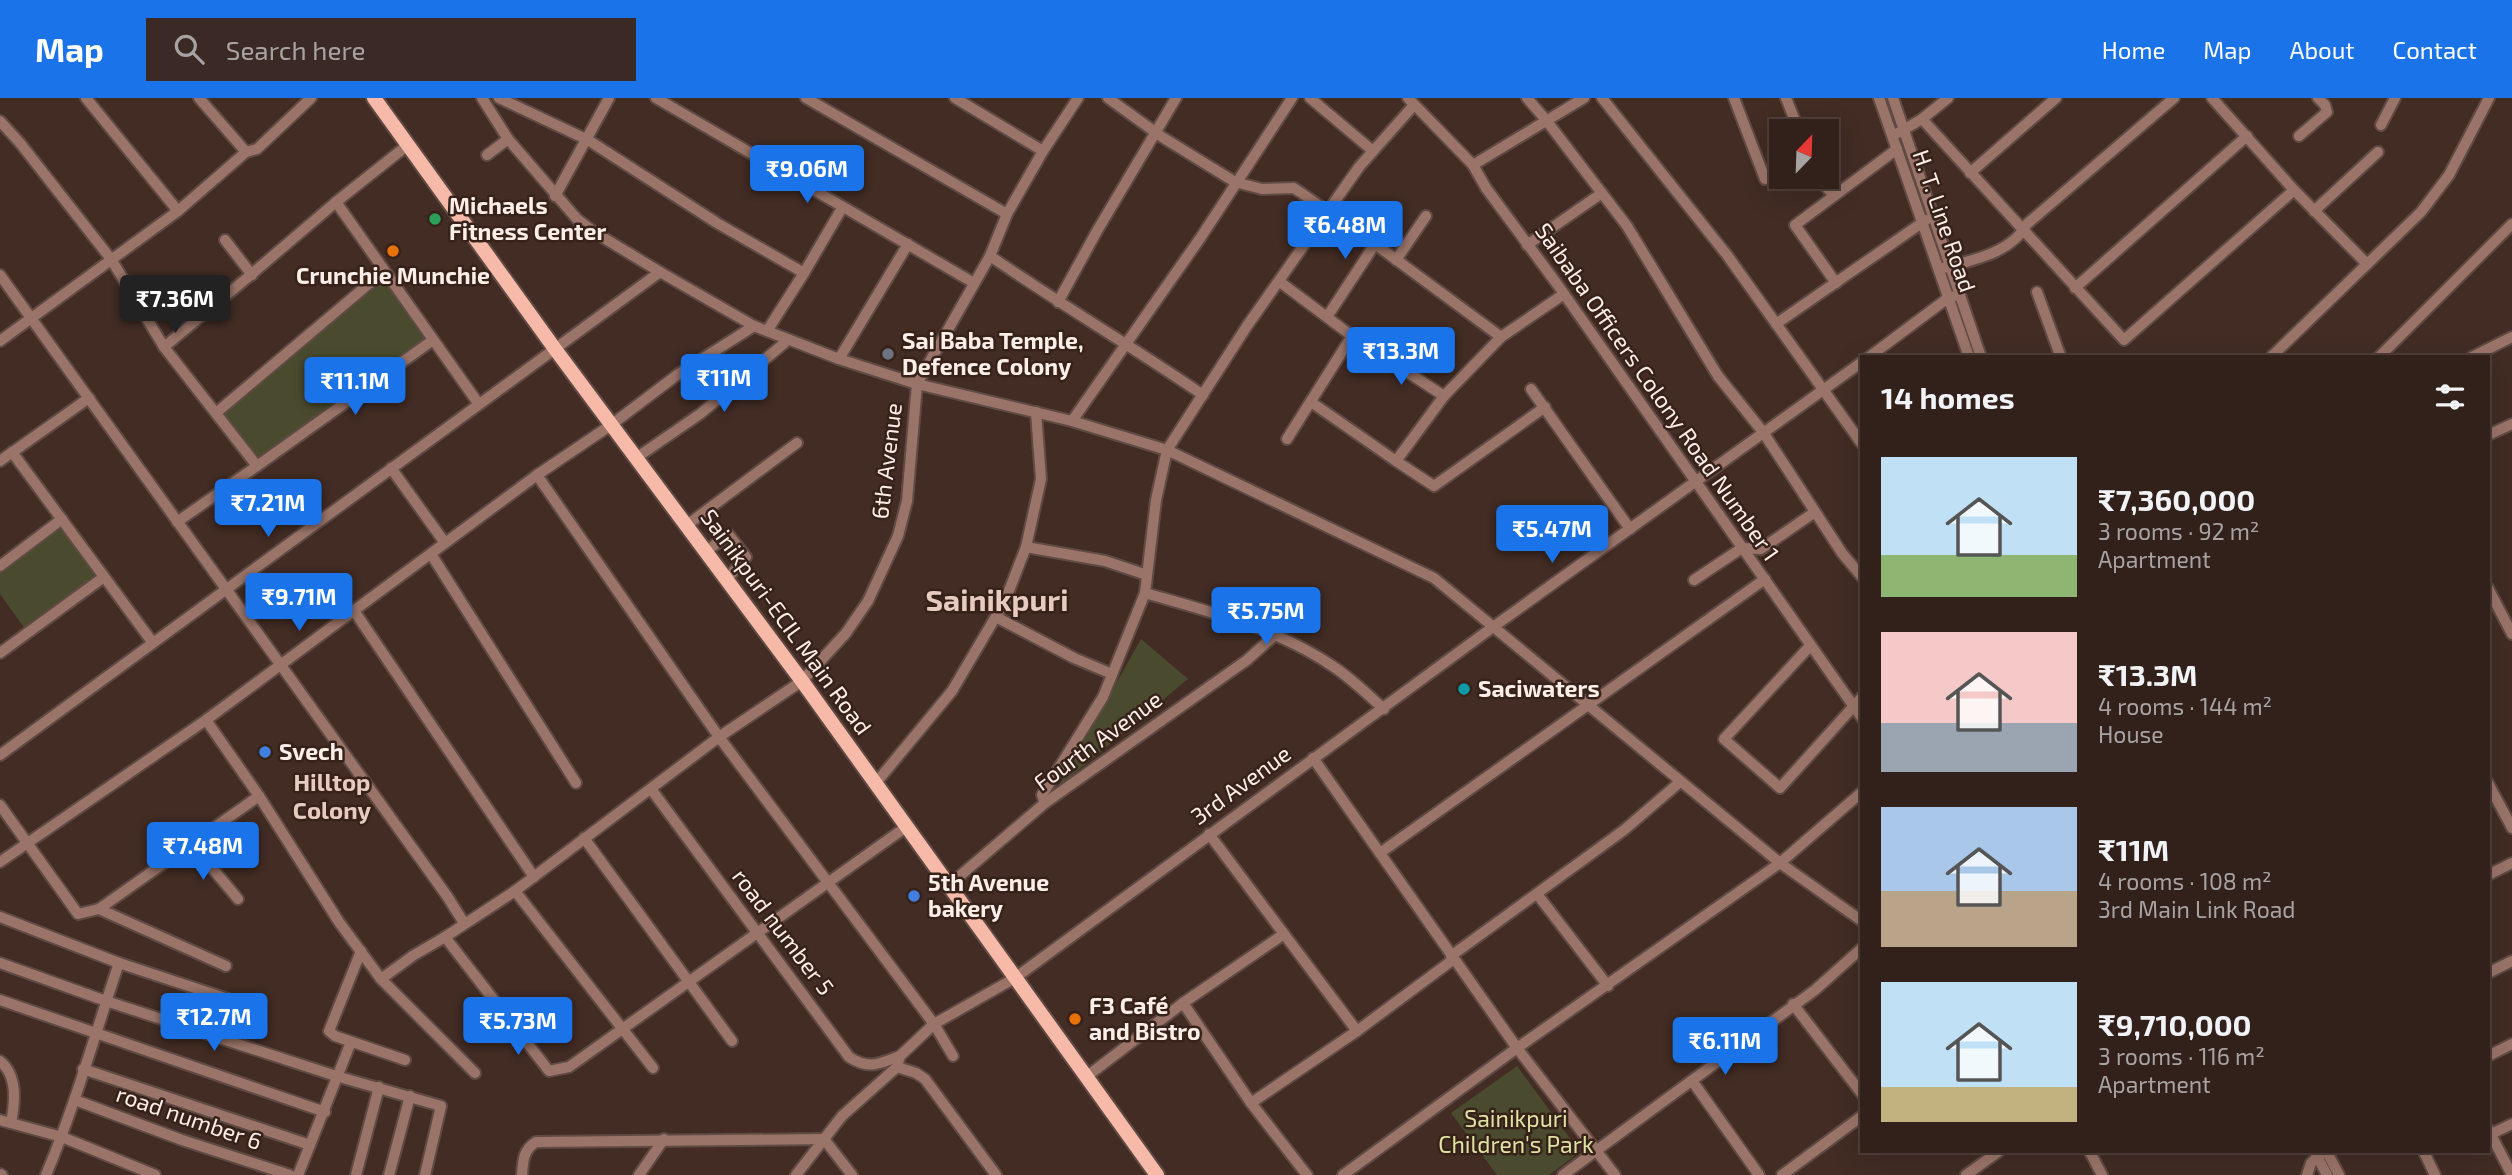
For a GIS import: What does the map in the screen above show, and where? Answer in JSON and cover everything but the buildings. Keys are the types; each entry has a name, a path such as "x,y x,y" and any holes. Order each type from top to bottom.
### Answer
{"main road":[{"name":"Sainikpuri-ECIL Main Road","path":"374,98 555,349 802,681 1157,1175"}],"street":[{"path":"86,98 178,211"},
{"path":"199,98 246,152"},
{"path":"0,341 178,211 246,152 257,149 311,98"},
{"path":"482,98 508,139 577,219 594,233 754,326 839,359 918,384 1072,421 1167,450 1434,578 1780,863 1860,920"},
{"path":"499,98 587,140 717,223 804,273"},
{"path":"555,196 609,98"},
{"path":"656,98 974,283"},
{"path":"806,98 1007,214"},
{"path":"955,98 1043,151"},
{"path":"918,384 990,256 1007,214 1043,151 1078,98"},
{"path":"1108,98 1156,133 1236,182 1262,189 1294,188 1501,337"},
{"path":"1058,302 1097,230 1176,98"},
{"path":"1072,421 1201,237 1292,98"},
{"path":"1310,98 1373,151"},
{"path":"1527,98 1628,226 1718,376 1763,432 1842,553 1860,576"},
{"path":"1473,165 1584,98"},
{"path":"1602,98 1727,254 1860,441"},
{"path":"1734,98 1765,179"},
{"path":"1786,98 1794,119"},
{"name":"H. T. Line Road","path":"1879,98 1938,270 1954,296 1980,355"},
{"name":"H. T. Line Road","path":"1893,98 1951,266 1954,296 1969,355"},
{"path":"1892,135 1922,119 1948,98"},
{"path":"1970,173 2056,98"},
{"path":"1938,270 1999,251 2023,231 2027,223 2174,98"},
{"path":"2212,98 2294,190 2367,264"},
{"path":"2299,136 2327,112 2325,105 2318,98"},
{"path":"2381,125 2395,98"},
{"path":"2273,355 2421,212 2443,183 2489,98"},
{"path":"1045,803 1042,795 1049,780 1102,697 1145,593 1156,500 1167,450 1280,282 1411,101"},
{"name":"Saibaba Officers Colony Road Number 1","path":"1411,101 1473,165 1860,715"},
{"path":"1922,119 2124,340 2294,190"},
{"path":"0,121 111,260 164,346 257,466"},
{"path":"2075,288 2247,136"},
{"path":"487,155 508,139"},
{"path":"164,346 408,144"},
{"path":"1836,283 1795,225 1897,149"},
{"path":"2314,211 2378,152"},
{"path":"1828,189 1834,196"},
{"path":"1527,245 1602,193"},
{"path":"336,202 478,403"},
{"path":"767,331 842,208"},
{"path":"1776,324 1934,214"},
{"path":"1396,260 1426,216"},
{"path":"2381,355 2512,224"},
{"path":"225,240 252,275"},
{"path":"839,359 908,244"},
{"path":"1327,317 1375,244"},
{"path":"990,256 1203,395"},
{"path":"216,413 384,271"},
{"path":"0,755 660,272"},
{"path":"0,275 464,923"},
{"path":"1280,282 1352,337 1444,396"},
{"path":"2037,292 2057,355"},
{"path":"1396,461 1444,396 1501,337 1564,294"},
{"path":"1872,355 1954,296"},
{"path":"0,862 281,666 677,374 754,326"},
{"path":"1287,439 1352,337"},
{"path":"2476,355 2512,337"},
{"path":"177,522 433,340"},
{"path":"636,458 700,414 788,340"},
{"name":"3rd Avenue","path":"796,1175 842,1116 934,1024 1015,978 1493,627 1860,363"},
{"name":"6th Avenue","path":"381,979 515,891 719,737 802,681 846,633 867,601 898,536 906,501 918,384"},
{"path":"1531,389 1630,529"},
{"path":"0,461 89,398"},
{"path":"1311,402 1434,486 1545,407"},
{"path":"876,784 952,691 1005,601 1026,547 1041,479 1036,412"},
{"path":"2490,434 2510,428"},
{"path":"687,525 797,443"},
{"path":"12,452 153,643"},
{"path":"391,468 446,543"},
{"path":"537,475 719,737 934,1024 953,1056"},
{"path":"1694,580 1742,548 1761,549 1815,512"},
{"path":"0,566 62,519"},
{"path":"706,551 729,536 746,557 727,579"},
{"path":"1026,547 1105,561 1147,575"},
{"path":"431,554 576,783"},
{"path":"0,653 104,577"},
{"path":"1380,853 1765,579"},
{"path":"1145,593 1244,621 1276,634 1335,667 1384,709"},
{"path":"2490,593 2512,634"},
{"path":"355,612 534,877"},
{"path":"996,617 1074,658 1112,674"},
{"name":"Fourth Avenue","path":"948,886 1045,803 1247,660 1276,634"},
{"path":"1810,646 1724,739 1780,788 1860,699"},
{"path":"206,720 259,796 339,922 381,979 475,1073"},
{"path":"1314,758 1517,1048 1615,1175"},
{"path":"1251,1103 1357,1031 1624,830 1680,782"},
{"path":"2490,787 2512,828"},
{"name":"road number 5","path":"651,789 849,1057 861,1065 898,1061"},
{"path":"1343,1175 1517,1048 1780,863 1860,794"},
{"path":"0,805 78,914 99,909 259,796"},
{"path":"445,937 549,1071 569,1067 825,882 906,827"},
{"path":"1209,834 1357,1031"},
{"path":"584,838 732,1041"},
{"path":"192,844 238,899"},
{"path":"2490,874 2512,863"},
{"path":"515,891 653,1068"},
{"path":"1538,894 1608,985"},
{"path":"99,909 226,966"},
{"path":"0,917 119,963 228,999"},
{"path":"1086,1077 1183,1003 1284,934"},
{"path":"1563,1175 1815,990 1860,950"},
{"path":"361,951 329,1031 351,1042 405,1059"},
{"path":"2490,973 2512,961"},
{"path":"0,963 106,1001 336,1076 440,1106 425,1175"},
{"path":"46,1175 75,1100 119,963"},
{"path":"0,1000 325,1112"},
{"path":"1183,1003 1251,1103 1307,1175"},
{"path":"1793,1004 1860,1091"},
{"path":"298,1175 351,1042"},
{"path":"2490,1055 2512,1044"},
{"path":"0,1061 6,1066 16,1096 6,1121 62,1137 155,1175"},
{"path":"898,1061 925,1079 996,1175"},
{"path":"83,1069 310,1145"},
{"path":"1693,1082 1759,1175"},
{"path":"356,1175 379,1087"},
{"path":"389,1175 410,1097"},
{"name":"road number 6","path":"75,1100 182,1140 290,1175"},
{"path":"1782,1175 1860,1117"},
{"path":"2512,1124 2490,1131 2512,1175"},
{"path":"639,1175 664,1139"},
{"path":"522,1175 524,1154 529,1146 536,1142 824,1139 852,1175"},
{"path":"1966,1175 1997,1153"},
{"path":"2091,1153 2102,1175"},
{"path":"2307,1175 2321,1153"},
{"path":"2321,1153 2327,1175"},
{"path":"2321,1153 2339,1175"},
{"path":"2424,1153 2435,1175"}],"green space":[{"path":"384,271 433,340 257,466 216,413"},
{"path":"60,526 98,576 26,630 0,594 0,570"},
{"path":"1141,639 1188,679 1058,787"},
{"name":"Sainikpuri Children's Park","path":"1517,1066 1580,1152 1549,1175 1497,1175 1451,1113"}],"place":[{"name":"Michaels Fitness Center","path":"435,219"},
{"name":"Crunchie Munchie","path":"393,251"},
{"name":"Sai Baba Temple, Defence Colony","path":"888,354"},
{"name":"Saciwaters","path":"1464,689"},
{"name":"Svech","path":"265,752"},
{"name":"5th Avenue bakery","path":"914,896"},
{"name":"F3 Café and Bistro","path":"1075,1019"}],"district":[{"name":"Sainikpuri","path":"997,601"},
{"name":"Hilltop Colony","path":"332,797"}]}
